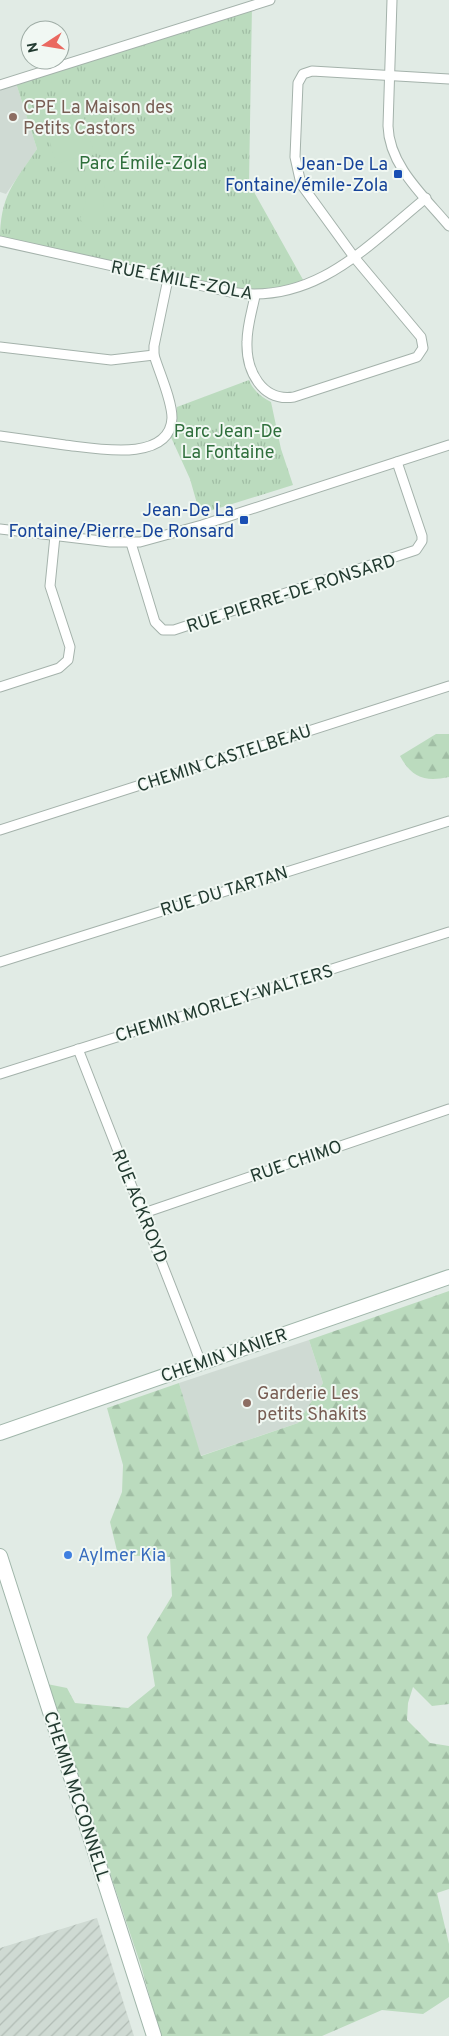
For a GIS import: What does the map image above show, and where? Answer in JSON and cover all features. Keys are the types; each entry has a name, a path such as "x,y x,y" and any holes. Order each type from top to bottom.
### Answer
{"street":[{"path":"0,85 270,0"},
{"path":"395,0 392,18 388,126 391,146 400,164 449,226"},
{"path":"255,296 247,348 258,385 269,395 285,399 294,397 417,357 423,348 421,336 354,257 304,191 298,175 295,157 298,83 303,74 312,71 449,79"},
{"name":"RUE ÉMILE-ZOLA","path":"0,241 168,279 255,296 290,290 320,280 354,257 426,198"},
{"path":"0,436 114,451 132,450 159,441 168,432 172,417 154,355 155,337 168,279"},
{"path":"0,347 111,360 154,355"},
{"path":"0,529 131,543 162,537 449,445"},
{"name":"RUE PIERRE-DE RONSARD","path":"131,543 155,622 164,630 174,630 416,550 422,541 422,536 397,462"},
{"path":"0,687 59,668 68,660 70,647 50,586 55,536"},
{"name":"CHEMIN CASTELBEAU","path":"0,830 449,686"},
{"name":"RUE DU TARTAN","path":"0,962 449,821"},
{"name":"CHEMIN MORLEY-WALTERS","path":"0,1074 449,932"},
{"name":"RUE ACKROYD","path":"78,1049 144,1213 201,1363"},
{"name":"RUE CHIMO","path":"144,1213 449,1109"},
{"name":"CHEMIN VANIER","path":"0,1433 449,1277"},
{"name":"CHEMIN MCCONNELL","path":"0,1556 154,2036"}],"shaded area":[{"name":"CPE La Maison des Petits Castors","path":"15,80 37,149 6,194 0,192 0,85"},
{"name":"Garderie Les petits Shakits","path":"309,1340 323,1383 298,1423 200,1456 179,1383"},
{"path":"97,1918 134,2036 0,2036 0,1948"}],"green space":[{"name":"Parc Émile-Zola","path":"252,5 249,183 306,285 255,296 0,241 5,201 37,149 15,80 47,70 70,70 70,63"},
{"path":"78,96 94,153 56,164 40,106"},
{"path":"105,183 103,205 108,219 107,222 101,230 88,230 80,219 85,205 86,185"},
{"name":"Parc Jean-De La Fontaine","path":"249,380 258,393 271,402 281,449 293,485 200,514 190,479 170,435 177,419 177,407"},
{"path":"436,734 449,734 449,777 433,779 420,777 409,769 400,756"},
{"path":"449,1291 449,1704 432,1706 413,1687 408,1703 407,1720 430,1743 449,1746 449,1889 437,1893 449,1944 449,1997 423,2014 382,2010 322,2036 161,2036 141,1966 47,1684 67,1688 75,1703 128,1708 155,1686 147,1637 172,1596 170,1557 118,1555 110,1522 122,1492 123,1465 107,1408 179,1383 201,1456 298,1423 323,1383 309,1340"}],"place":[{"name":"CPE La Maison des Petits Castors","path":"13,117"},
{"name":"Jean-De La Fontaine/émile-Zola","path":"398,174"},
{"name":"Jean-De La Fontaine/Pierre-De Ronsard","path":"244,520"},
{"name":"Garderie Les petits Shakits","path":"247,1403"},
{"name":"Aylmer Kia","path":"68,1555"}]}
